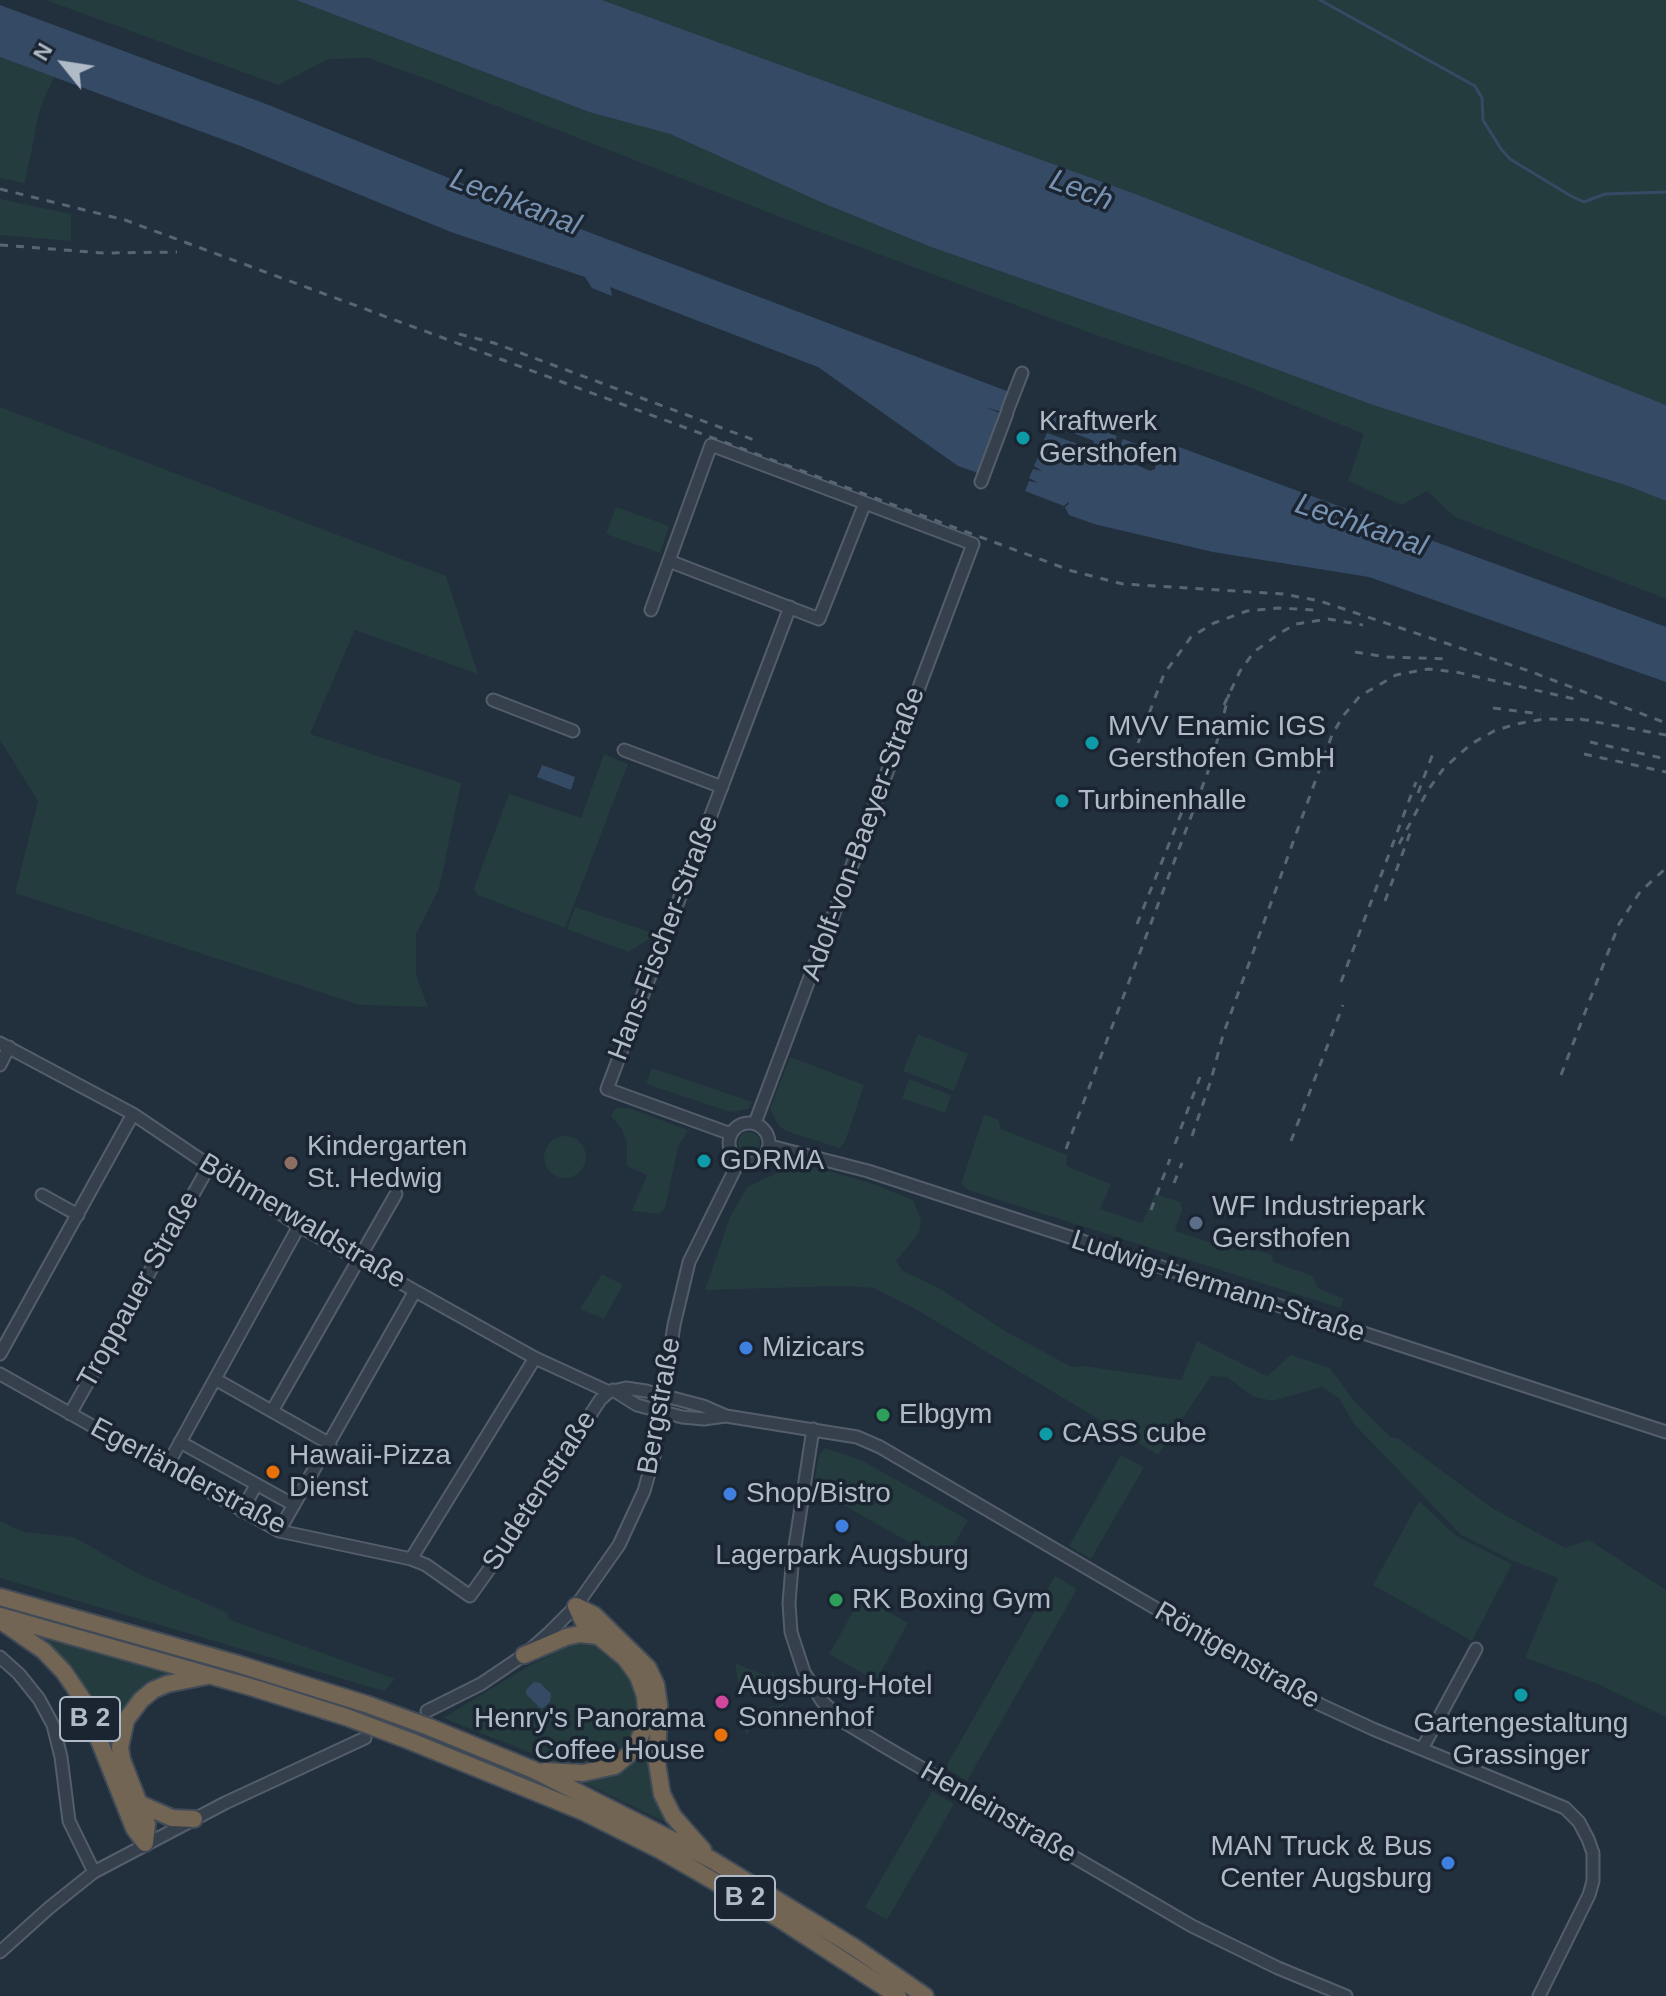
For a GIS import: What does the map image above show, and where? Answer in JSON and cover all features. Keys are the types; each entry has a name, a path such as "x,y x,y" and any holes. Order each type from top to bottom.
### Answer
{"highway":[{"name":"B 2","path":"0,1597 238,1664 366,1704 428,1719 712,1860 841,1938 925,1996"},
{"name":"B 2","path":"534,1770 583,1773 603,1770 625,1759 642,1735 647,1707 638,1676 625,1658 585,1625 576,1606"},
{"name":"B 2","path":"576,1606 594,1615 648,1668 656,1685 659,1705 657,1763 662,1794 673,1816 712,1860"},
{"name":"B 2","path":"0,1618 209,1675 346,1717 584,1812 660,1850 778,1918 898,1996"},
{"name":"B 2","path":"0,1618 44,1651 64,1672 83,1700 134,1828 145,1843"},
{"path":"524,1655 566,1637 580,1634 598,1636"},
{"name":"B 2","path":"145,1843 147,1824 122,1760 120,1747 126,1720 153,1690 209,1675"},
{"path":"138,1803 172,1818 194,1819"}],"street":[{"path":"981,482 1022,373"},
{"path":"651,610 711,445 865,503 819,619 669,561"},
{"name":"Adolf-von-Baeyer-Straße","path":"755,1123 973,544 865,503"},
{"name":"Hans-Fischer-Straße","path":"731,1134 607,1089 790,607"},
{"path":"493,700 573,731"},
{"name":"Hans-Fischer-Straße","path":"624,750 722,787"},
{"path":"0,1065 4,1045"},
{"name":"Böhmerwaldstraße","path":"4,1045 133,1114 299,1226 535,1358 611,1391"},
{"path":"0,1354 133,1114"},
{"path":"744,1123 755,1123 767,1133 770,1146 758,1162 739,1161 730,1150 731,1134 744,1123"},
{"name":"Ludwig-Hermann-Straße","path":"770,1146 874,1173 1666,1432"},
{"name":"Bergstraße","path":"428,1719 524,1655 576,1606 598,1578 632,1521 654,1456 663,1413 674,1325 689,1262 739,1161"},
{"name":"Troppauer Straße","path":"70,1414 209,1166"},
{"path":"272,1411 396,1194"},
{"path":"42,1195 78,1215"},
{"path":"166,1468 299,1226"},
{"path":"279,1531 415,1291"},
{"path":"411,1559 535,1358"},
{"name":"Egerländerstraße","path":"0,1374 279,1531 411,1559 426,1565 470,1596"},
{"path":"215,1379 330,1444"},
{"name":"Sudetenstraße","path":"470,1596 600,1400 611,1391 626,1388 665,1396"},
{"name":"Sudetenstraße","path":"611,1391 663,1413"},
{"name":"Röntgenstraße","path":"665,1396 726,1416 857,1437 880,1447 1321,1705 1565,1808 1579,1822 1588,1839 1594,1867 1589,1895 1539,1996"},
{"name":"Röntgenstraße","path":"663,1413 704,1419 726,1416"},
{"name":"Henleinstraße","path":"813,1429 789,1603 791,1632 804,1672 822,1701 844,1722 1192,1926 1278,1968 1346,1996"},
{"path":"180,1442 294,1505"},
{"path":"242,1511 256,1485"},
{"path":"1422,1749 1476,1649"},
{"path":"0,1657 39,1699 53,1725 61,1757 69,1821 94,1872"},
{"path":"1,1952 94,1872 145,1843 365,1738"}],"green space":[{"path":"46,0 296,0 589,112 670,134 825,204 931,247 1373,405 1628,486 1666,501 1666,599 1455,517 1427,491 1402,505 1348,481 1364,434 1231,380 1093,334 798,224 432,81 368,58 329,59 278,85"},
{"path":"602,0 1666,0 1666,405 1141,196"},
{"path":"0,57 54,77 40,108 25,183 0,178"},
{"path":"0,199 71,214 71,241 0,235"},
{"path":"0,407 446,576 478,674 355,630 310,734 461,783 439,889 416,934 416,975 428,1007 360,1005 15,893 38,801 0,740"},
{"path":"616,507 669,526 660,553 606,534"},
{"path":"604,754 628,764 565,928 477,895 474,888 509,794 581,818"},
{"path":"575,907 658,933 629,952 567,929"},
{"path":"918,1034 968,1054 954,1091 903,1071"},
{"path":"790,1057 864,1085 845,1142 839,1148 786,1131 778,1125 770,1109"},
{"path":"652,1068 752,1102 748,1109 730,1112 646,1084"},
{"path":"909,1079 951,1095 945,1113 902,1098"},
{"path":"618,1108 629,1108 688,1130 678,1147 665,1209 659,1214 632,1211 647,1175 627,1166 627,1143 621,1128 611,1116"},
{"path":"984,1115 998,1119 1001,1129 1067,1155 1066,1166 1111,1184 1100,1209 1142,1223 1155,1194 1180,1202 1182,1209 1175,1231 1212,1243 1216,1237 1272,1255 1273,1262 1313,1276 1318,1288 1344,1299 1340,1308 968,1190 961,1184"},
{"path":"749,1132 757,1135 760,1143 757,1151 749,1154 741,1151 738,1143 741,1135"},
{"path":"565,1136 580,1142 586,1157 580,1172 565,1178 550,1172 544,1157 550,1142"},
{"path":"792,1161 868,1182 913,1200 921,1219 919,1233 896,1261 903,1271 939,1288 1005,1331 1072,1367 1084,1366 1181,1380 1197,1341 1267,1376 1291,1355 1330,1368 1354,1401 1391,1437 1399,1439 1492,1508 1565,1548 1589,1540 1666,1590 1666,1717 1598,1684 1525,1658 1558,1578 1511,1560 1461,1535 1354,1424 1339,1398 1322,1387 1272,1401 1252,1396 1227,1377 1211,1376 1158,1455 912,1307 874,1288 705,1290 730,1217 748,1186 773,1175"},
{"path":"602,1274 623,1285 604,1319 580,1309"},
{"path":"825,1448 861,1460 968,1520 944,1562 813,1488 819,1455"},
{"path":"1121,1455 1144,1467 1091,1559 1069,1546"},
{"path":"1419,1501 1455,1535 1512,1564 1472,1641 1373,1585"},
{"path":"0,1521 24,1532 74,1537 139,1574 228,1613 228,1619 395,1679 384,1691 0,1578"},
{"path":"1055,1576 1077,1589 967,1781 945,1768"},
{"path":"862,1596 908,1623 876,1681 829,1654"},
{"path":"38,1637 180,1677 135,1698 121,1780"},
{"path":"579,1640 591,1640 618,1661 637,1687 641,1711 638,1727 630,1744 609,1761 598,1766 561,1765 443,1718 527,1667"},
{"path":"633,1657 673,1826 576,1779 591,1777 647,1734"},
{"path":"735,1663 769,1677 773,1671 778,1687 775,1681 742,1686 743,1694 740,1694"},
{"path":"782,1697 786,1702 776,1713 770,1709 746,1735 742,1704 746,1711 782,1705"},
{"path":"932,1791 954,1804 887,1920 865,1907"}],"water":[{"name":"Lech","path":"296,0 602,0 1141,196 1666,405 1666,501 1628,486 1373,405 931,247 825,204 670,134 589,112"},
{"path":"0,5 266,104 491,195 1012,393 1005,413 985,407 1004,415 981,474 958,466 818,367 610,287 612,296 592,288 585,277 451,232 243,147 0,57"},
{"path":"1054,413 1117,436 1111,451 1050,424"},
{"name":"Lechkanal","path":"1047,433 1093,447 1150,471 1155,469 1156,464 1118,453 1123,439 1166,455 1179,447 1666,627 1666,682 1369,577 1213,552 1094,524 1069,515 1065,507 1068,502 1064,506 1025,491 1029,481 1038,483 1029,478 1033,469 1042,471 1034,466 1038,457 1047,459 1039,454 1042,445 1051,446 1043,442"},
{"path":"542,765 575,777 571,790 537,777"},
{"path":"534,1682 540,1683 551,1694 550,1702 543,1708 526,1694"}],"waterway":[{"path":"1320,0 1475,86 1482,98 1483,120 1501,149 1510,159 1571,196 1584,202 1605,194 1666,192"}],"railway":[{"path":"0,189 125,220 1072,571 1123,584 1283,594 1320,601 1529,671 1666,723"},
{"path":"0,245 103,253 177,252"},
{"path":"459,334 494,343 754,440"},
{"path":"1138,743 1164,674 1191,637 1214,623 1247,611 1278,608 1314,610"},
{"path":"1224,705 1240,671 1254,652 1280,633 1296,624 1328,619 1363,625"},
{"path":"1355,652 1386,657 1447,659"},
{"path":"1192,1136 1223,1035 1332,735 1360,696 1396,675 1428,669 1456,672 1579,700"},
{"path":"1066,1149 1212,761 1229,694"},
{"path":"1493,708 1541,714"},
{"path":"1399,844 1428,790 1444,768 1471,744 1494,731 1516,724 1544,719 1589,720"},
{"path":"1580,719 1666,735"},
{"path":"1590,742 1666,759"},
{"path":"1418,793 1435,748"},
{"path":"1584,754 1666,772"},
{"path":"1341,982 1416,782"},
{"path":"1137,924 1183,809"},
{"path":"1385,901 1410,833"},
{"path":"1561,1075 1619,924 1640,892 1666,868"},
{"path":"1291,1141 1343,1005"},
{"path":"1175,1144 1200,1077"},
{"path":"1151,1210 1170,1159"},
{"path":"1174,1183 1182,1163"}],"place":[{"name":"Kraftwerk Gersthofen","path":"1023,438"},
{"name":"MVV Enamic IGS Gersthofen GmbH","path":"1092,743"},
{"name":"Turbinenhalle","path":"1062,801"},
{"name":"GDRMA","path":"704,1161"},
{"name":"Kindergarten St. Hedwig","path":"291,1163"},
{"name":"WF Industriepark Gersthofen","path":"1196,1223"},
{"name":"Mizicars","path":"746,1348"},
{"name":"Elbgym","path":"883,1415"},
{"name":"CASS cube","path":"1046,1434"},
{"name":"Hawaii-Pizza Dienst","path":"273,1472"},
{"name":"Shop/Bistro","path":"730,1494"},
{"name":"Lagerpark Augsburg","path":"842,1526"},
{"name":"RK Boxing Gym","path":"836,1600"},
{"name":"Gartengestaltung Grassinger","path":"1521,1695"},
{"name":"Augsburg-Hotel Sonnenhof","path":"722,1702"},
{"name":"Henry's Panorama Coffee House","path":"721,1735"},
{"name":"MAN Truck & Bus Center Augsburg","path":"1448,1863"}]}
